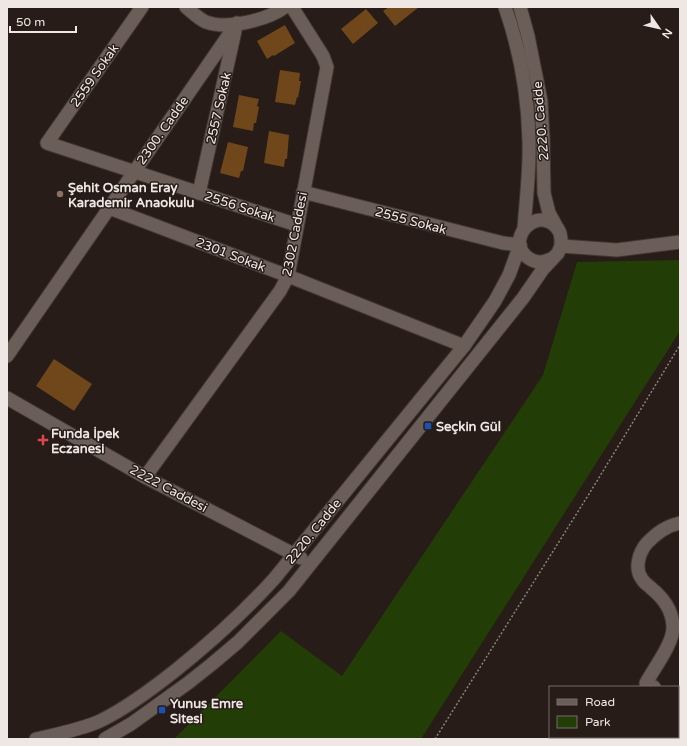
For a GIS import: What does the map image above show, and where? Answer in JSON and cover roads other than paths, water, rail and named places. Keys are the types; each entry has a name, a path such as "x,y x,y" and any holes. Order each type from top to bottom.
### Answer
{"street":[{"name":"2559 Sokak","path":"47,143 142,7"},
{"path":"186,7 205,22 216,24 237,23 263,18 285,7"},
{"name":"2302 Caddesi","path":"145,476 280,292 288,276 327,67 323,56 292,7"},
{"name":"2220. Cadde","path":"36,739 74,731 94,723 135,700 196,654 250,606 464,346 498,294 509,275 520,245 519,238 524,229 529,142 523,72 516,40 505,7"},
{"name":"2220. Cadde","path":"105,739 131,724 188,683 238,642 288,591 523,298 543,269 558,253 561,246 560,233 549,213 544,193 541,101 528,36 520,7"},
{"name":"2300. Cadde","path":"7,356 237,23"},
{"name":"2557 Sokak","path":"199,193 237,23"},
{"name":"2556 Sokak","path":"47,143 297,225"},
{"name":"2555 Sokak","path":"303,192 502,243 520,245"},
{"name":"2301 Sokak","path":"109,208 288,276 464,346"},
{"path":"524,229 531,222 545,220 556,227 560,233"},
{"path":"561,246 617,250 680,242"},
{"path":"520,245 522,252 533,261 547,261 553,258"},
{"name":"2222 Caddesi","path":"7,398 145,476 311,563"},
{"path":"652,686 646,683 670,640 673,627 671,611 663,599 641,579 637,562 644,546 656,534 669,526 680,523"}],"place":[{"name":"Şehit Osman Eray Karademir Anaokulu","path":"60,194"},
{"name":"Seçkin Gül","path":"428,426"},
{"name":"Funda İpek Eczanesi","path":"43,440"},
{"name":"Yunus Emre Sitesi","path":"162,710"}]}
